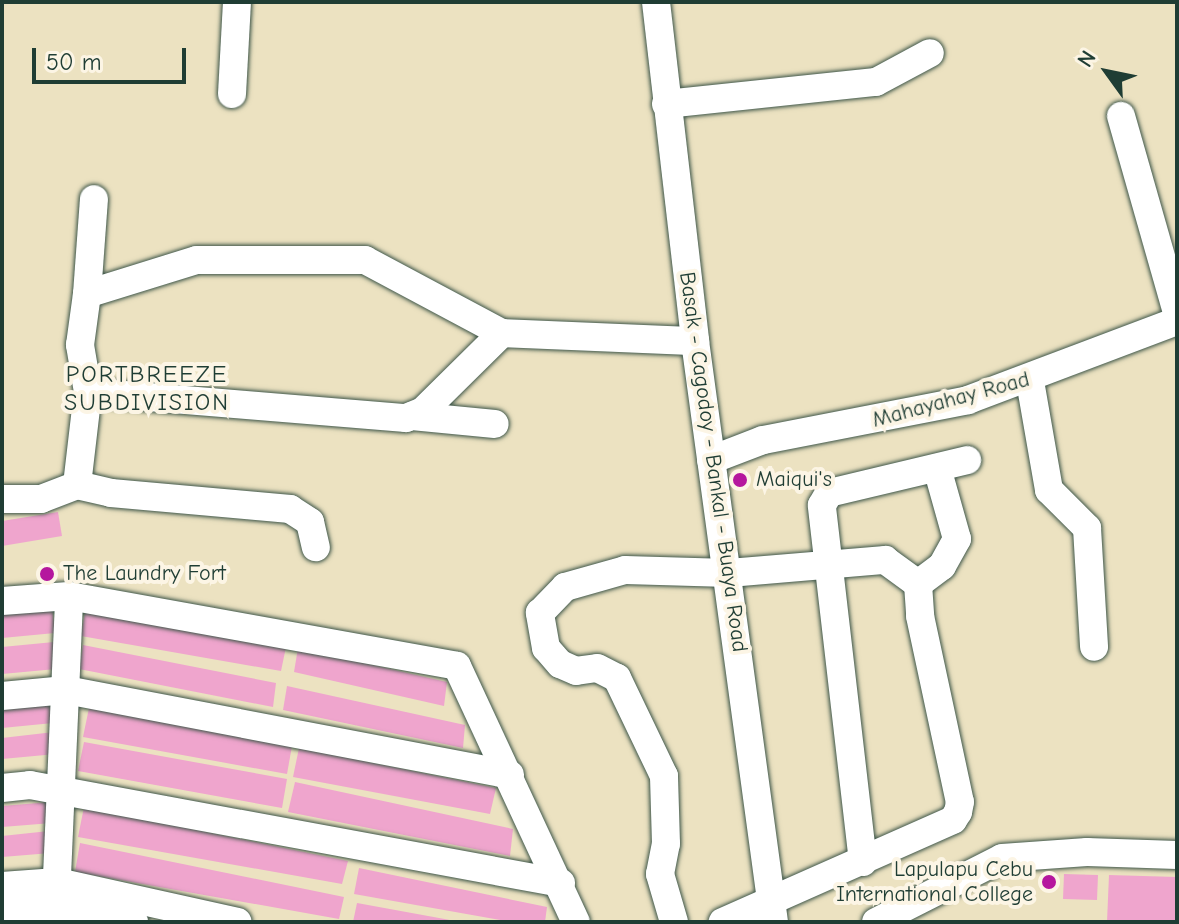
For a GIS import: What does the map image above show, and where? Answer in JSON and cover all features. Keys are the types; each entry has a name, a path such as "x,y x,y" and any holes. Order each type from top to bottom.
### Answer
{"street":[{"path":"232,94 237,2"},
{"name":"Basak - Cagodoy - Bankal - Buaya Road","path":"656,2 695,341 729,573 772,911"},
{"path":"666,104 876,82 930,53"},
{"path":"1121,116 1177,313"},
{"path":"77,485 88,392 80,345 94,199"},
{"path":"87,294 197,260 341,256 392,271 502,333 695,341"},
{"name":"Mahayahay Road","path":"711,460 763,440 900,417 1030,381 1177,321"},
{"path":"412,416 502,333"},
{"path":"1030,381 1049,490 1087,528 1094,647"},
{"path":"88,392 293,412 412,416 495,424"},
{"name":"Mahayahay Road","path":"706,421 763,440"},
{"path":"863,862 831,562 822,505 829,493 967,460"},
{"path":"918,584 942,566 957,539 937,468"},
{"path":"2,499 41,499 77,485 111,493 280,506 310,522 316,547"},
{"path":"674,922 660,874 666,844 664,776 617,678 597,668 576,671 560,664 546,648 540,613 565,587 593,575 625,570 729,573 880,558 918,584"},
{"path":"723,922 772,911 863,862 953,820 960,802 920,616 918,584"},
{"path":"56,903 69,596"},
{"path":"2,601 69,596 457,666 561,883 576,922"},
{"path":"2,696 66,690 510,775"},
{"path":"2,788 30,785 561,883"},
{"path":"876,922 1002,858 1087,852 1177,855"},
{"path":"2,886 134,922"},
{"path":"2,909 56,903 238,922"}],"building":[{"path":"58,512 62,536 2,546 2,521"},
{"path":"52,606 55,633 2,638 2,611"},
{"path":"85,612 286,647 281,671 81,636"},
{"path":"54,642 56,669 2,674 2,647"},
{"path":"83,645 276,683 273,707 79,669"},
{"path":"298,648 447,682 444,706 294,672"},
{"path":"287,686 465,725 463,748 283,710"},
{"path":"52,702 53,723 2,728 2,707"},
{"path":"89,708 292,746 287,774 83,737"},
{"path":"54,732 56,754 2,759 2,738"},
{"path":"84,742 287,779 282,808 78,771"},
{"path":"299,748 496,788 490,814 293,777"},
{"path":"295,782 513,829 510,856 288,812"},
{"path":"50,802 52,823 2,827 2,806"},
{"path":"84,807 348,861 342,884 78,837"},
{"path":"49,831 51,853 2,857 2,836"},
{"path":"80,843 344,897 339,919 75,872"},
{"path":"359,868 547,907 545,922 512,922 354,894"},
{"path":"1064,874 1098,875 1097,900 1063,899"},
{"path":"1109,875 1177,877 1177,922 1107,922"},
{"path":"357,903 450,920 450,922 353,922"}],"place":[{"name":"Maiqui's","path":"740,480"},
{"name":"The Laundry Fort","path":"47,574"},
{"name":"Lapulapu Cebu International College","path":"1049,882"}],"district":[{"name":"PORTBREEZE SUBDIVISION","path":"147,389"}]}
